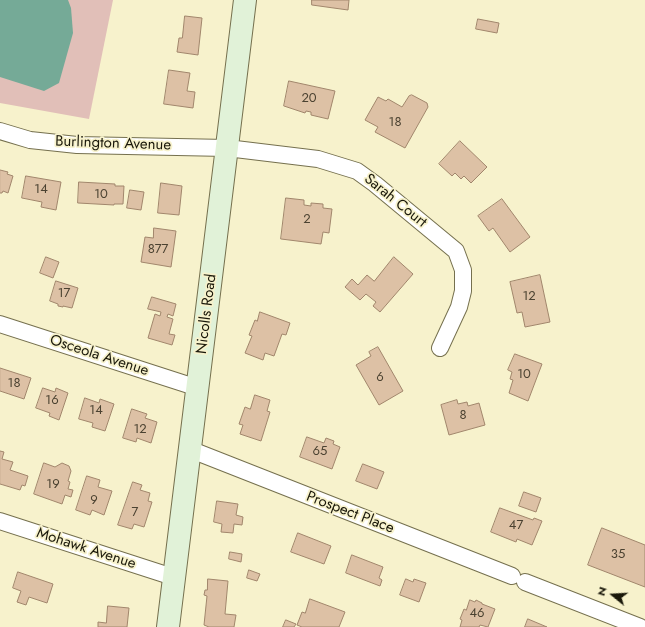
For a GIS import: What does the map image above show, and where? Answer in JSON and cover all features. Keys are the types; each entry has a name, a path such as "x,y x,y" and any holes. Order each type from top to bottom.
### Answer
{"street":[{"name":"Nicolls Road","path":"168,627 245,0"},
{"name":"Burlington Avenue","path":"0,131 30,140 77,145 227,148"},
{"name":"Sarah Court","path":"227,148 318,159 357,171 376,184 456,251 463,270 464,291 460,307 440,348"},
{"name":"Osceola Avenue","path":"0,324 198,388"},
{"name":"Prospect Place","path":"189,449 640,627"},
{"name":"Mohawk Avenue","path":"0,521 173,577"}],"shaded area":[{"path":"0,0 113,0 89,119 0,103"},
{"path":"0,0 68,0 71,8 73,33 59,83 44,91 0,77"}],"building":[{"path":"312,0 349,0 348,10 312,5"},
{"path":"185,16 202,18 198,55 177,52 179,38 182,38"},
{"path":"478,19 499,23 497,33 476,29"},
{"path":"169,70 190,73 187,91 195,92 193,108 164,104"},
{"path":"289,81 335,91 328,119 311,115 311,112 306,111 305,113 284,106"},
{"path":"412,95 427,103 428,107 405,148 375,132 378,127 365,120 378,97 386,101 388,99 402,107 409,96"},
{"path":"460,141 487,167 471,183 464,176 461,179 455,173 452,176 439,164"},
{"path":"0,170 8,172 7,174 13,176 8,193 3,191 0,193"},
{"path":"26,176 61,182 56,210 41,207 42,202 22,198"},
{"path":"79,182 124,186 123,204 78,203"},
{"path":"161,183 182,186 179,215 158,213"},
{"path":"130,190 144,192 141,210 127,208"},
{"path":"286,198 304,200 304,205 311,206 311,203 323,204 323,208 332,209 329,233 323,232 321,244 281,239"},
{"path":"502,199 530,237 510,252 493,228 489,231 478,216"},
{"path":"154,228 176,231 171,267 141,262 145,237 153,238"},
{"path":"46,257 59,262 53,278 40,273"},
{"path":"394,257 413,274 380,312 373,306 376,302 366,294 360,300 345,287 352,279 358,285 367,275 374,281"},
{"path":"540,275 550,322 525,327 522,312 517,313 510,282"},
{"path":"56,281 78,288 72,308 58,306 58,304 50,301"},
{"path":"152,297 176,304 173,316 168,314 167,317 173,319 169,334 175,335 172,345 148,338 155,314 160,316 161,312 148,309"},
{"path":"260,312 290,323 286,335 282,334 274,356 265,353 263,360 245,353 252,336 249,335"},
{"path":"378,347 403,391 379,405 356,365 371,356 369,352"},
{"path":"515,354 542,364 528,401 509,393 513,380 510,379 512,372 508,370"},
{"path":"0,368 31,378 24,399 0,391"},
{"path":"43,388 55,392 56,388 68,393 59,420 49,416 50,413 36,408"},
{"path":"255,395 270,400 267,411 270,412 261,441 240,434 243,425 239,424 245,407 250,409"},
{"path":"85,398 99,403 100,399 114,404 105,431 92,427 93,423 79,419"},
{"path":"457,400 458,404 467,402 468,406 479,403 485,425 449,435 441,405"},
{"path":"132,409 147,414 145,418 157,422 151,443 137,438 136,442 123,438"},
{"path":"307,437 324,443 326,438 334,441 333,444 340,447 332,469 300,457"},
{"path":"0,451 4,452 2,459 13,462 10,470 28,476 25,486 22,485 20,490 0,484"},
{"path":"44,463 55,467 62,463 69,466 71,471 68,481 70,482 68,489 73,490 71,497 65,495 62,504 34,494"},
{"path":"363,464 384,472 377,489 356,481"},
{"path":"87,476 100,480 98,487 112,491 104,515 92,510 90,515 76,510"},
{"path":"133,482 142,485 140,490 150,493 148,501 152,502 144,527 134,524 132,529 118,525"},
{"path":"524,492 541,498 536,512 519,506"},
{"path":"217,501 238,504 236,515 243,517 242,525 234,524 233,533 221,532 222,524 214,522"},
{"path":"500,508 533,520 534,518 542,521 532,545 517,539 516,542 491,532"},
{"path":"602,528 645,545 645,587 588,565"},
{"path":"298,533 331,546 324,564 291,552"},
{"path":"230,552 242,554 241,562 229,559"},
{"path":"352,555 383,567 379,578 382,580 380,586 346,573"},
{"path":"249,570 260,574 257,581 247,578"},
{"path":"18,572 53,584 47,603 29,597 26,605 17,602 21,591 13,588"},
{"path":"208,579 228,581 225,614 236,615 234,627 209,627 204,625 207,596 204,595 205,590 207,590"},
{"path":"406,579 413,582 414,579 426,583 419,602 400,595"},
{"path":"310,599 345,612 339,627 302,627 297,625 302,612 305,613"},
{"path":"470,600 475,602 476,600 495,609 488,627 480,625 479,627 460,627 462,620 460,619"},
{"path":"108,606 129,608 127,627 98,627 98,622 106,623"},
{"path":"528,619 547,627 525,627"},
{"path":"286,620 296,624 294,627 283,627"}]}
